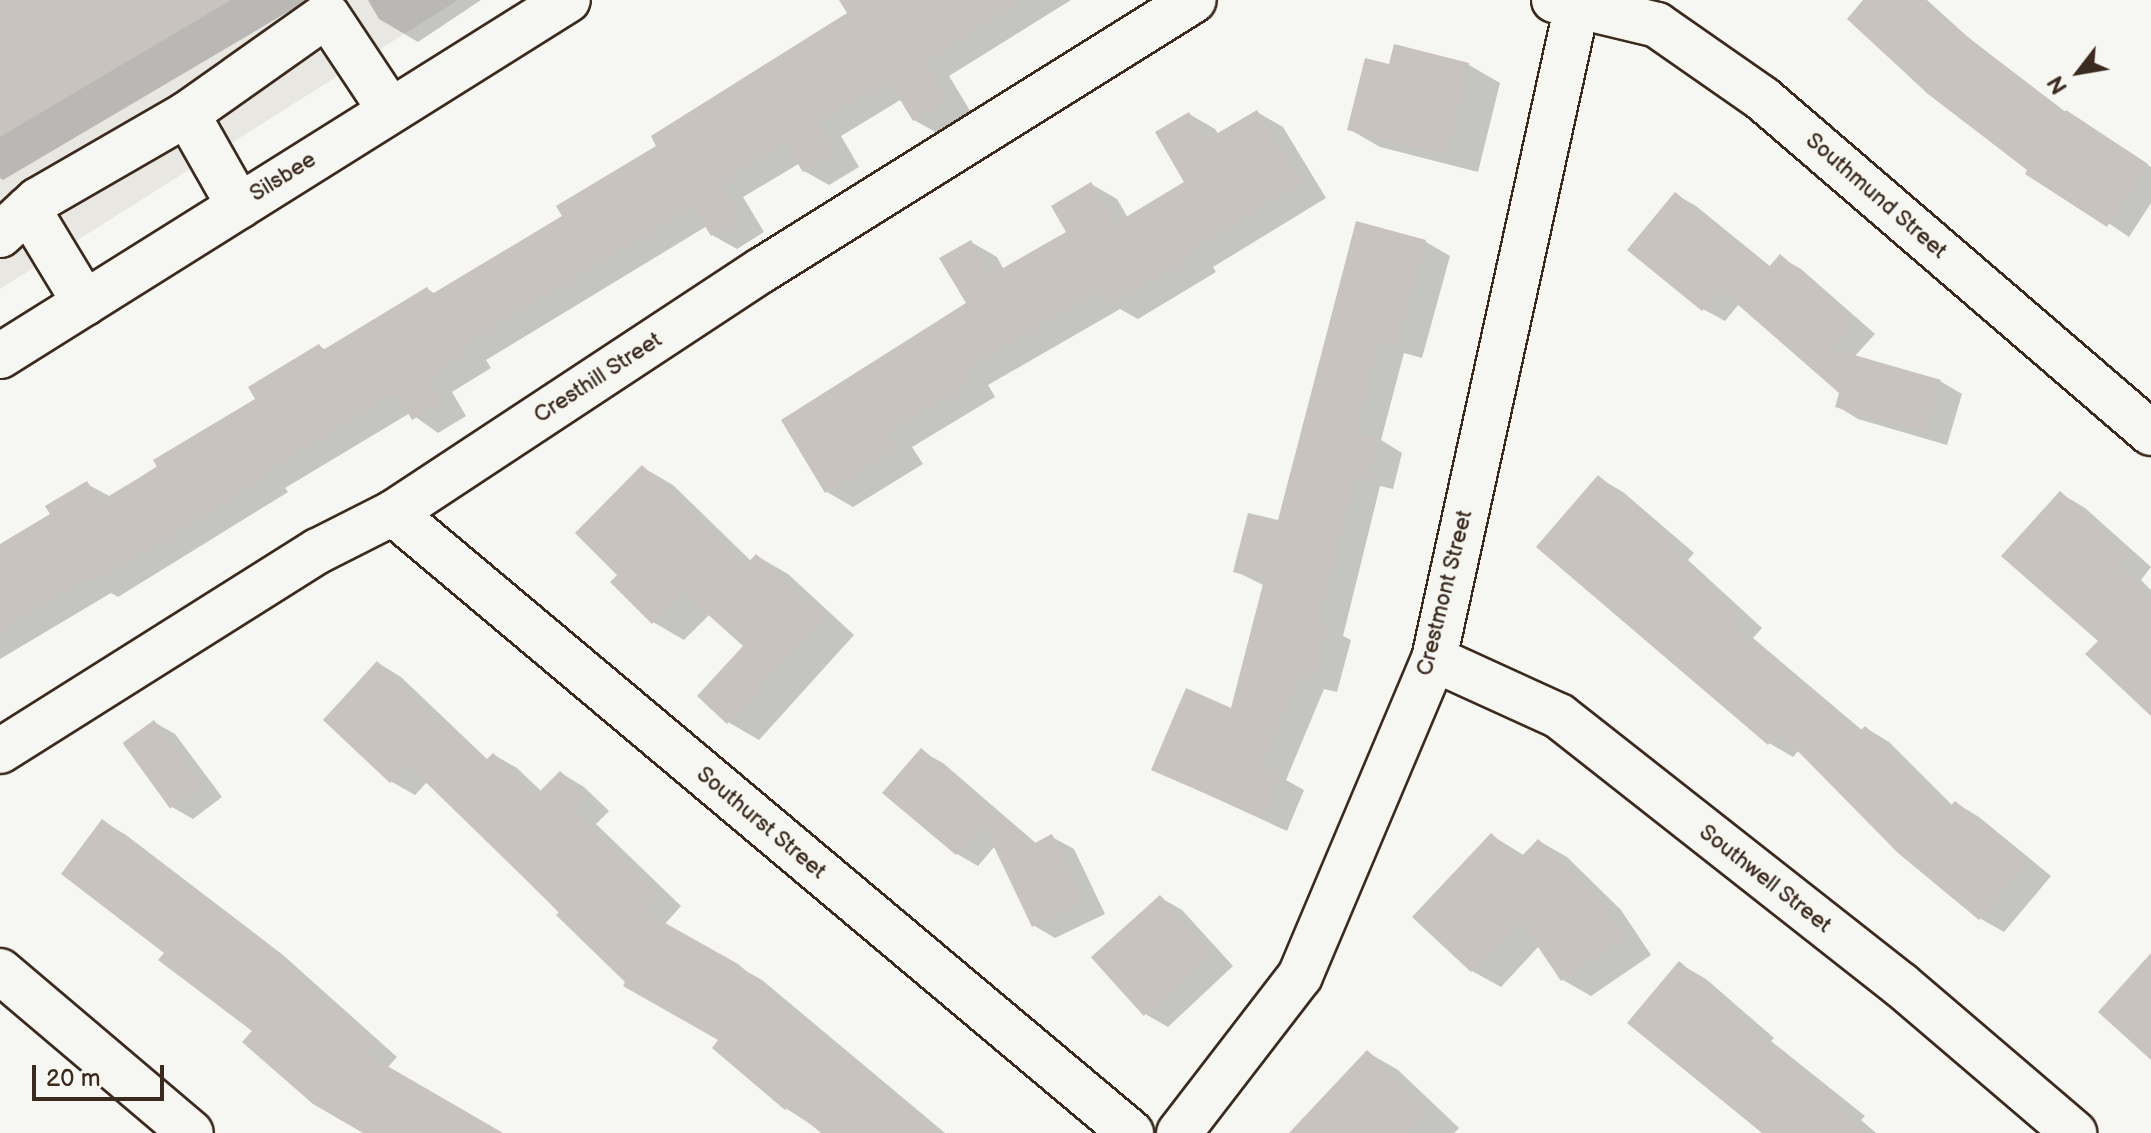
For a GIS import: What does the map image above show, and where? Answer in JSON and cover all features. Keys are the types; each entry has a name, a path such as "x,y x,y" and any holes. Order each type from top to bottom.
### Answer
{"street":[{"name":"Silsbee","path":"0,356 568,0"},
{"name":"Cresthill Street","path":"0,751 318,551 393,513 762,270 1194,0"},
{"name":"Southmund Street","path":"1569,2 1657,25 1763,99 2151,433"},
{"name":"Crestmont Street","path":"1179,1133 1300,976 1434,659 1569,2"},
{"path":"85,303 14,222 187,114 327,15 390,110"},
{"path":"187,114 239,206"},
{"name":"Southurst Street","path":"393,513 1131,1133"},
{"name":"Southwell Street","path":"1434,659 1559,716 1901,985 2074,1133"},
{"path":"0,971 191,1133"}],"shaded area":[{"path":"0,0 458,0 0,289"}],"building":[{"path":"0,0 231,0 0,137"},
{"path":"839,0 1023,0 926,62 949,100 913,121 888,80 818,122 836,153 803,172 785,143 720,182 741,218 711,236 693,207 462,345 468,354 428,378 443,402 412,420 396,393 262,474 265,478 92,584 88,578 0,631 0,544 50,514 45,506 87,481 99,502 157,467 153,460 255,399 248,387 319,344 323,350 427,287 432,294 562,216 556,206 656,146 651,136 847,13"},
{"path":"1863,0 1921,0 2064,113 2066,110 2148,164 2107,227 2025,174 2027,170 1928,94 1847,19"},
{"path":"1394,44 1469,63 1447,155 1347,130 1365,58 1389,64"},
{"path":"1257,110 1302,183 1188,251 1191,257 1110,305 1101,290 963,370 971,382 888,432 898,449 825,493 781,420 966,303 939,258 971,240 991,275 1066,232 1051,206 1091,182 1116,223 1184,182 1155,132 1189,112 1206,140"},
{"path":"1675,192 1768,268 1780,254 1855,320 1830,348 1941,380 1926,434 1835,407 1839,393 1720,289 1702,311 1627,250"},
{"path":"1356,221 1426,240 1397,346 1380,341 1356,432 1379,437 1369,477 1356,474 1319,622 1328,625 1313,680 1300,676 1262,766 1281,774 1262,818 1151,770 1186,688 1231,708 1264,580 1233,572 1248,513 1278,520"},
{"path":"642,465 745,566 756,554 825,616 727,724 697,696 743,646 683,592 652,624 610,582 617,575 575,533"},
{"path":"1598,475 1672,538 1666,546 1740,613 1731,623 1859,732 1865,726 1948,809 1955,801 2028,861 1979,920 1898,853 1779,732 1768,745 1536,547"},
{"path":"2060,491 2128,552 2117,565 2151,597 2151,716 2085,654 2098,641 2001,556"},
{"path":"377,661 484,762 493,753 537,794 560,771 587,796 574,810 659,892 642,910 738,964 940,1133 821,1133 789,1106 785,1110 712,1048 718,1040 623,986 625,982 556,915 559,912 408,765 390,783 323,720"},
{"path":"154,720 202,786 170,808 122,743"},
{"path":"921,748 1033,844 1052,834 1084,902 1032,927 983,824 956,855 882,793"},
{"path":"102,819 259,939 375,1042 365,1053 503,1133 363,1133 313,1104 242,1042 252,1031 158,960 164,953 61,874"},
{"path":"1491,833 1519,859 1538,839 1593,891 1624,938 1561,981 1520,920 1471,972 1412,917"},
{"path":"1160,895 1213,954 1144,1016 1091,957"},
{"path":"2151,953 2151,1060 2098,1012"},
{"path":"1679,961 1748,1021 1746,1024 1839,1099 1836,1104 1868,1133 1762,1133 1627,1023"},
{"path":"1367,1050 1429,1109 1406,1133 1289,1133"}]}
